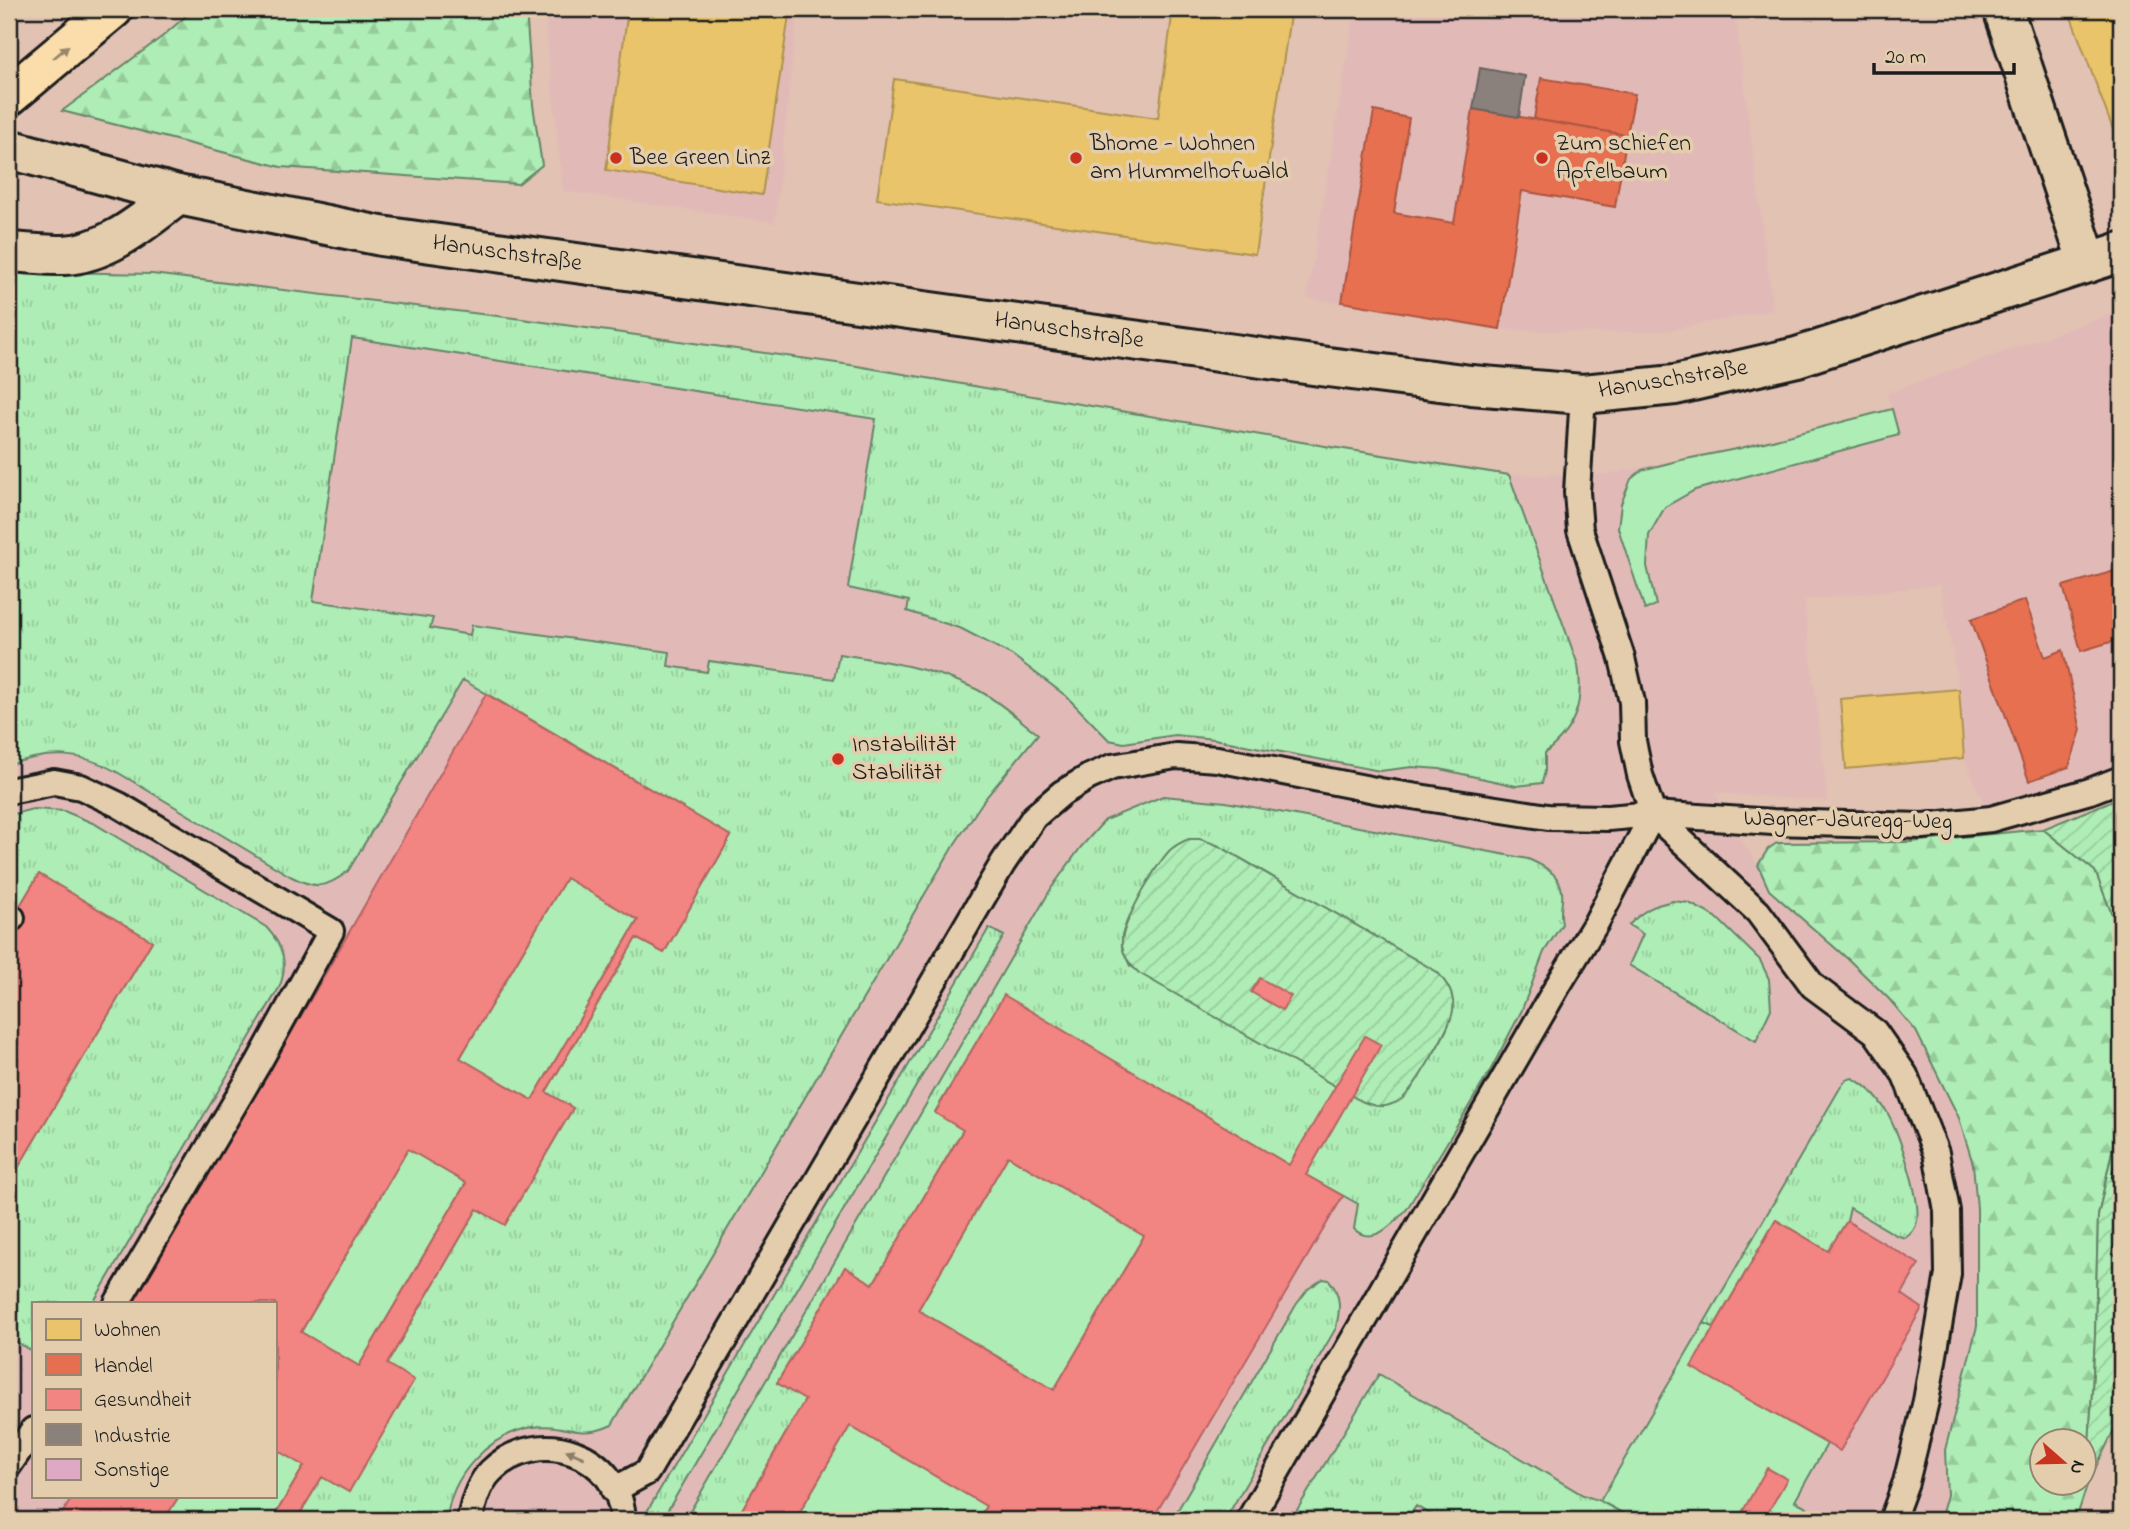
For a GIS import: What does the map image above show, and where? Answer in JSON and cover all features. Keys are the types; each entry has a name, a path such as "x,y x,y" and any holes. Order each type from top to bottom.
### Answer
{"highway":[{"path":"9,96 113,9"}],"street":[{"path":"2003,9 2105,257"},
{"name":"Hanuschstraße","path":"9,149 178,195 381,236 1436,381 1583,394 1675,385 1760,367 2105,257"},
{"path":"9,252 66,255 104,245 144,221 178,195"}],"lane":[{"path":"1583,394 1577,492 1580,530 1622,658 1632,702 1633,741 1640,775 1653,814 1758,912 1813,986 1875,1032 1905,1075 1936,1153 1947,1211 1948,1274 1926,1401 1906,1482 1892,1520"},
{"name":"Wagner-Jauregg-Weg","path":"614,1490 647,1472 1003,863 1034,817 1062,793 1088,777 1112,767 1176,756 1217,760 1380,791 1548,817 1608,818 1653,814 1773,822 1923,826 1991,819 2090,791 2121,779"},
{"path":"9,791 54,782 81,787 119,805 331,931 259,1062 118,1302"},
{"path":"1249,1520 1596,923 1653,814"},
{"path":"9,1465 32,1431"},
{"path":"470,1520 474,1500 489,1473 509,1457 535,1448 560,1448 579,1455 599,1468 610,1481 620,1502 623,1520"}],"shaded area":[{"path":"544,9 798,9 775,223 563,191"},
{"name":"Zum schiefen Apfelbaum","path":"1355,9 1669,9 1736,19 1773,310 1665,331 1598,333 1500,329 1307,298"},
{"path":"9,271 152,274 522,319 851,365 1509,475 1618,472 1741,448 1891,409 1887,393 2121,310 2121,778 1991,819 1964,758 1959,689 1940,585 1804,600 1828,801 1716,793 1727,819 1758,865 1769,890 1849,960 1889,999 1916,1031 1959,1118 1973,1164 1977,1209 1977,1326 1945,1450 1947,1495 1940,1520 9,1520"}],"green space":[{"path":"194,9 526,9 533,105 542,165 518,184 281,167 62,111 163,36"},
{"path":"9,271 152,274 522,319 851,365 1509,475 1578,665 1580,691 1575,714 1564,734 1545,753 1542,783 1516,786 1440,769 1412,767 1380,771 1214,739 1175,735 1124,743 1109,740 1066,696 1012,655 962,629 907,611 909,601 848,588 876,419 352,338 313,601 433,618 430,628 470,635 472,625 670,652 668,666 707,672 709,661 834,679 839,654 891,663 943,676 976,689 1038,734 984,800 952,848 612,1425 590,1431 533,1427 501,1438 487,1448 464,1473 450,1504 447,1520 296,1520 322,1477 349,1492 387,1364 477,1209 505,1224 573,1108 546,1092 636,938 664,953 731,836 463,680 348,871 327,884 314,885 290,876 104,765 64,755 37,757 9,765"},
{"path":"1892,409 1899,435 1695,490 1665,507 1649,535 1647,566 1656,605 1645,610 1618,528 1621,504 1631,479 1642,470"},
{"path":"1163,796 1226,802 1528,859 1548,869 1558,879 1562,893 1562,924 1544,952 1521,1012 1490,1071 1407,1209 1396,1221 1376,1234 1361,1234 1354,1229 1358,1204 1004,996 935,1112 963,1130 873,1284 845,1268 777,1383 805,1400 736,1520 685,1520 1052,887 1105,820","holes":["1200,839 1219,846 1437,972 1441,977 1451,1002 1449,1023 1410,1091 1130,966 1122,947 1122,935 1127,921 1171,850"]},
{"path":"2121,797 2121,937 2095,871 2043,829"},
{"path":"33,809 64,811 95,824 266,927 277,941 284,963 279,988 94,1302 32,1302 32,1351 9,1337 9,1183 152,941 39,874 9,924 9,815"},
{"path":"2043,829 2095,871 2121,937 2121,1110 2098,1216 2090,1428 2028,1428 2028,1498 2083,1498 2076,1520 1940,1520 1947,1495 1945,1450 1977,1326 1977,1209 1973,1164 1959,1118 1916,1031 1889,999 1849,960 1769,890 1758,865 1768,849 1777,843 1910,842"},
{"path":"1189,839 1200,839 1219,846 1441,976 1453,999 1451,1017 1442,1039 1402,1099 1384,1106 1361,1101 1139,973 1131,965 1122,946 1132,911 1170,850"},
{"path":"566,878 638,920 532,1100 460,1058"},
{"path":"1673,901 1689,903 1716,917 1760,960 1769,979 1771,1009 1756,1041 1629,965 1643,934 1629,925 1649,909"},
{"path":"989,928 1004,936 662,1520 642,1520"},
{"path":"1852,1078 1867,1088 1880,1102 1897,1135 1916,1197 1917,1221 1914,1229 1905,1238 1850,1208 1847,1221 1828,1251 1776,1220 1714,1327 1704,1323 1840,1088 1846,1080"},
{"path":"2121,1110 2121,1416 2098,1463 2098,1428 2090,1428 2098,1216"},
{"path":"408,1149 466,1183 359,1366 301,1332"},
{"path":"1008,1156 1144,1236 1054,1390 918,1310"},
{"path":"1323,1279 1329,1280 1338,1297 1336,1328 1225,1520 1172,1520 1296,1305 1308,1289"},
{"path":"1704,1323 1714,1327 1692,1367 1827,1444 1795,1501 1807,1507 1799,1520 1635,1520 1600,1501"},
{"path":"1379,1374 1583,1495 1635,1520 1440,1520 1416,1506 1407,1520 1291,1520"},
{"path":"850,1426 986,1506 978,1520 795,1520"},
{"path":"276,1450 304,1466 272,1520 164,1520 178,1498 276,1498"}],"building: Wohnen":[{"path":"628,9 790,9 762,195 606,170"},
{"name":"Bhome - Wohnen am Hummelhofwald","path":"1173,9 1291,9 1255,254 877,199 894,79 1158,118"},
{"path":"2068,9 2121,9 2121,151"},
{"path":"1959,689 1964,758 1846,769 1840,699"}],"building: Handel":[{"path":"1541,78 1635,94 1627,135 1534,119"},
{"path":"1473,109 1627,135 1615,207 1522,191 1500,329 1342,302 1374,111 1409,118 1394,213 1454,223"},
{"path":"2121,569 2121,639 2081,651 2063,586"},
{"path":"2025,600 2045,657 2063,650 2081,730 2069,767 2029,781 1971,619"}],"building: Gesundheit":[{"path":"486,694 731,836 664,953 636,938 546,1092 573,1108 505,1225 477,1209 387,1364 414,1380 349,1492 322,1477 296,1520 272,1520 304,1466 276,1450 276,1302 134,1302","holes":["566,878 638,920 532,1100 460,1058","408,1149 466,1183 359,1366 301,1332"]},
{"path":"39,874 152,941 9,1183 9,924"},
{"path":"1260,978 1291,996 1282,1010 1251,992"},
{"path":"1004,995 1289,1165 1365,1036 1381,1045 1306,1175 1343,1196 1152,1520 978,1520 986,1506 850,1426 795,1520 736,1520 805,1400 777,1383 845,1267 873,1284 963,1130 935,1113","holes":["1008,1156 1144,1236 1054,1390 918,1310"]},
{"path":"1776,1220 1828,1251 1847,1221 1919,1264 1902,1294 1922,1308 1840,1451 1691,1367"},
{"path":"1767,1468 1787,1479 1764,1520 1748,1520 1740,1516"},
{"path":"72,1498 178,1498 164,1520 58,1520"}],"building: Industrie":[{"path":"1480,68 1525,76 1519,117 1473,109"}],"building: Sonstige":[{"path":"2118,1148 2121,1149 2121,1179 2112,1177"},
{"path":"2121,1223 2121,1257 2112,1254"}],"place":[{"name":"Bee Green Linz","path":"616,158"},
{"name":"Bhome - Wohnen am Hummelhofwald","path":"1076,158"},
{"name":"Zum schiefen Apfelbaum","path":"1542,158"},
{"name":"Instabilität Stabilität","path":"838,759"}]}
